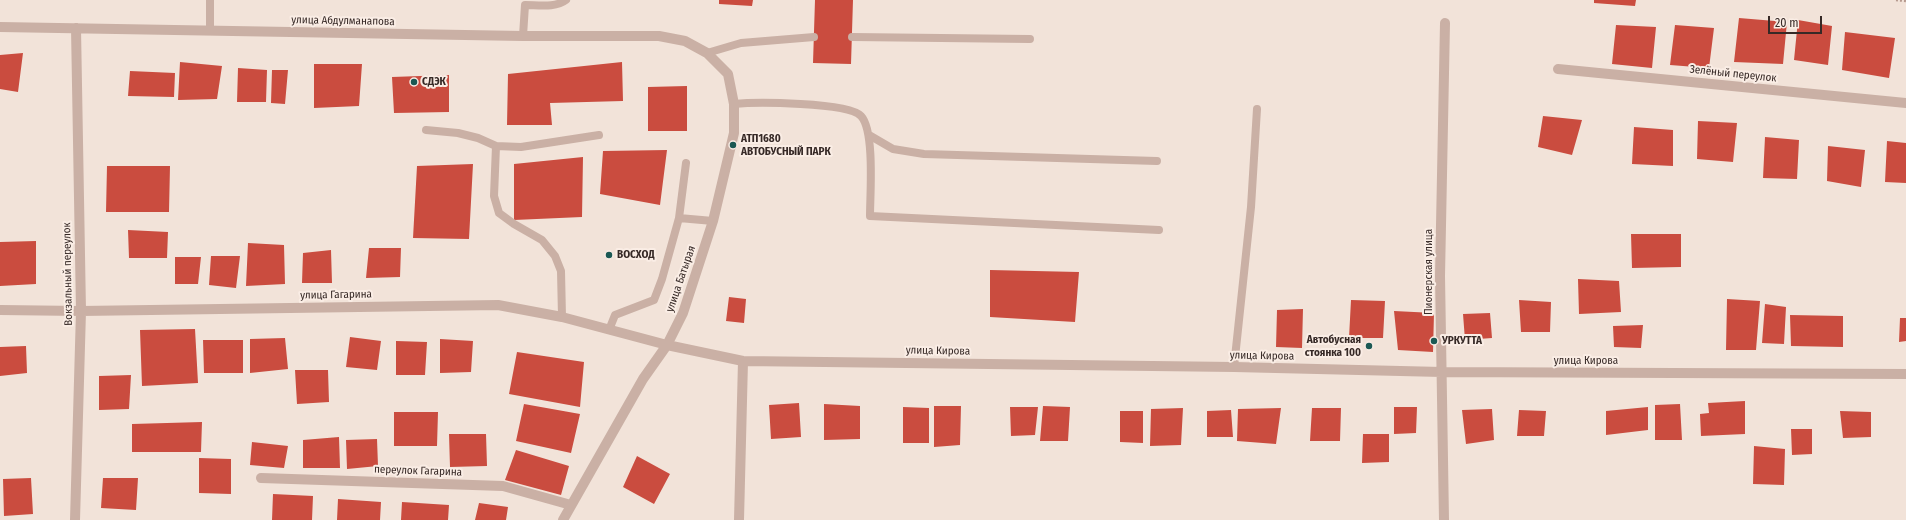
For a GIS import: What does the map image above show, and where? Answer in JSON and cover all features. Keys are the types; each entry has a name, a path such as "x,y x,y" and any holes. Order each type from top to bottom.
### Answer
{"street":[{"name":"Пионерская улица","path":"1444,520 1440,276 1445,23"},
{"name":"улица Абдулманапова","path":"0,27 523,36 659,36 685,41"},
{"name":"Вокзальный переулок","path":"75,520 81,311 76,28"},
{"name":"улица Батырая","path":"563,520 643,379 667,345 683,313 714,221 734,133 734,104 728,74 707,53 685,41"},
{"name":"Зелёный переулок","path":"1558,68 1906,103"},
{"name":"улица Гагарина","path":"0,310 81,311 498,305 562,316 667,345"},
{"name":"улица Кирова","path":"667,345 743,361 1234,367 1442,372 1906,374"},
{"path":"739,520 743,361"},
{"name":"переулок Гагарина","path":"261,478 504,486 571,505"}],"lane":[{"path":"210,0 210,30"},
{"path":"523,36 525,5 546,6 562,3 566,0"},
{"path":"707,53 741,43 814,37"},
{"path":"852,37 1030,39"},
{"path":"734,104 765,102 847,109 861,116 869,135 870,216 1159,230"},
{"path":"1234,367 1252,207 1257,109"},
{"path":"426,130 458,133 478,138 496,146 522,147 599,134"},
{"path":"869,135 893,149 924,154 1157,161"},
{"path":"496,146 494,196 499,213 514,224 542,240 555,256 561,271 562,316"},
{"path":"609,330 615,315 654,300 662,279 679,218 686,163"},
{"path":"679,218 714,221"}],"path":[{"path":"1896,0 1906,1"}],"building":[{"path":"719,0 753,0 752,6 719,4"},
{"path":"815,0 853,0 851,64 813,63"},
{"path":"1594,0 1636,0 1635,6 1594,3"},
{"path":"1739,18 1787,22 1783,64 1734,62"},
{"path":"1798,20 1832,26 1828,65 1794,60"},
{"path":"1616,25 1656,27 1652,68 1612,64"},
{"path":"1675,25 1714,28 1709,68 1670,65"},
{"path":"1845,32 1895,38 1889,78 1842,70"},
{"path":"23,53 18,92 0,89 0,55"},
{"path":"180,62 222,66 217,99 178,100"},
{"path":"622,62 623,101 550,103 552,125 507,125 508,74"},
{"path":"314,64 362,64 359,106 314,108"},
{"path":"238,68 267,70 266,102 237,102"},
{"path":"272,70 288,70 285,104 271,103"},
{"path":"130,71 175,73 174,97 128,96"},
{"path":"449,75 449,112 394,113 392,77"},
{"path":"687,86 687,131 648,131 648,87"},
{"path":"1543,116 1582,120 1572,155 1538,147"},
{"path":"1698,121 1737,123 1733,162 1697,159"},
{"path":"1634,127 1673,130 1673,166 1632,164"},
{"path":"1765,137 1799,140 1797,179 1763,178"},
{"path":"1887,141 1906,143 1906,183 1885,182"},
{"path":"1828,146 1865,150 1861,187 1827,181"},
{"path":"667,150 660,205 600,194 603,151"},
{"path":"583,157 582,217 514,220 514,164"},
{"path":"473,164 469,239 413,238 417,166"},
{"path":"107,166 170,166 169,212 106,212"},
{"path":"128,230 168,232 167,258 129,258"},
{"path":"1631,234 1681,234 1681,267 1632,268"},
{"path":"36,241 36,284 0,286 0,242"},
{"path":"248,243 284,245 285,284 246,286"},
{"path":"369,248 401,248 400,277 366,278"},
{"path":"331,250 332,283 302,283 303,253"},
{"path":"211,256 240,256 236,288 209,285"},
{"path":"175,257 201,257 198,284 175,284"},
{"path":"990,270 1079,272 1075,322 990,317"},
{"path":"1578,279 1619,281 1621,312 1579,314"},
{"path":"729,297 746,299 744,323 726,321"},
{"path":"1727,299 1760,301 1756,350 1726,350"},
{"path":"1351,300 1385,301 1383,338 1349,338"},
{"path":"1519,300 1551,302 1550,332 1521,332"},
{"path":"1765,304 1786,307 1784,344 1762,343"},
{"path":"1303,309 1302,348 1276,347 1277,310"},
{"path":"1394,311 1434,313 1433,352 1398,350"},
{"path":"1490,313 1492,338 1465,340 1463,314"},
{"path":"1790,315 1843,316 1843,347 1791,346"},
{"path":"1900,318 1906,318 1906,341 1899,342"},
{"path":"1643,325 1641,348 1614,347 1613,326"},
{"path":"195,329 198,383 142,386 140,330"},
{"path":"350,337 381,341 377,370 346,367"},
{"path":"285,338 288,369 250,373 250,339"},
{"path":"440,339 473,341 471,372 440,373"},
{"path":"203,340 243,340 243,373 204,373"},
{"path":"396,341 427,342 425,375 396,375"},
{"path":"26,346 27,373 0,376 0,347"},
{"path":"517,352 584,362 580,407 509,394"},
{"path":"295,370 328,370 329,402 297,404"},
{"path":"131,375 129,409 99,410 99,376"},
{"path":"1745,401 1745,434 1701,436 1700,414 1709,413 1708,403"},
{"path":"799,403 801,437 771,439 769,405"},
{"path":"524,404 580,414 571,453 516,441"},
{"path":"824,404 860,406 860,439 824,440"},
{"path":"1680,404 1682,440 1655,440 1655,405"},
{"path":"934,406 961,406 960,445 934,447"},
{"path":"1043,406 1070,407 1068,441 1040,441"},
{"path":"903,407 929,408 929,443 903,443"},
{"path":"1010,407 1038,407 1035,435 1011,436"},
{"path":"1394,407 1417,407 1416,433 1394,434"},
{"path":"1648,407 1648,430 1606,435 1606,411"},
{"path":"1183,408 1181,445 1150,446 1151,409"},
{"path":"1281,408 1276,444 1237,441 1238,409"},
{"path":"1312,408 1341,408 1340,441 1310,441"},
{"path":"1492,409 1494,440 1466,444 1462,410"},
{"path":"1231,410 1233,437 1207,437 1207,411"},
{"path":"1519,410 1546,411 1544,436 1517,436"},
{"path":"1120,411 1143,411 1143,443 1120,442"},
{"path":"1840,411 1871,412 1871,437 1843,438"},
{"path":"394,412 438,412 437,446 394,446"},
{"path":"202,422 201,452 132,452 132,424"},
{"path":"1791,429 1812,429 1812,454 1792,455"},
{"path":"449,434 486,434 487,466 450,467"},
{"path":"1363,434 1389,434 1389,462 1362,463"},
{"path":"339,437 340,468 303,468 303,440"},
{"path":"377,439 378,466 347,469 346,440"},
{"path":"252,442 288,446 284,468 250,465"},
{"path":"1754,446 1785,449 1784,485 1753,484"},
{"path":"516,450 569,466 561,495 505,480"},
{"path":"637,456 670,474 654,504 623,487"},
{"path":"199,458 231,459 231,494 199,493"},
{"path":"31,478 33,514 4,516 3,479"},
{"path":"103,478 138,478 136,510 101,508"},
{"path":"273,494 313,496 312,520 272,520"},
{"path":"338,499 381,502 380,520 337,520"},
{"path":"402,502 449,505 448,520 401,520"},
{"path":"479,503 508,507 506,520 475,520"}],"place":[{"name":"СДЭК","path":"414,82"},
{"name":"АТП1680 АВТОБУСНЫЙ ПАРК","path":"733,145"},
{"name":"ВОСХОД","path":"609,255"},
{"name":"УРКУТТА","path":"1434,341"},
{"name":"Автобусная стоянка 100","path":"1369,346"}]}
